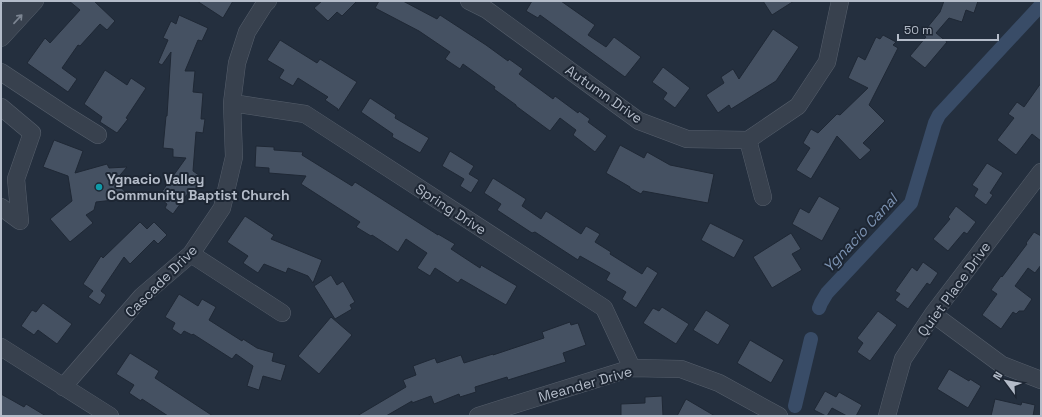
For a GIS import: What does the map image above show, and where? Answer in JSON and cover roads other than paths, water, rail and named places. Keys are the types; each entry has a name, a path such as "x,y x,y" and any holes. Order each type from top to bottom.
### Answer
{"street":[{"path":"1,18 16,1"},
{"path":"1,38 35,1"},
{"name":"Cascade Drive","path":"63,387 142,296 191,254 222,208 234,157 232,103 237,63 247,32 268,1"},
{"name":"Autumn Drive","path":"469,1 487,10 639,121 687,139 748,140"},
{"path":"763,197 748,140 798,106 827,62 840,1"},
{"path":"1,72 69,118 98,135"},
{"name":"Spring Drive","path":"232,103 304,114 604,308 632,368"},
{"path":"1,107 32,133 16,179 20,221 1,207"},
{"name":"Quiet Place Drive","path":"887,416 903,359 933,314 1041,172"},
{"path":"191,254 282,313"},
{"path":"933,314 1002,365 1041,380"},
{"path":"1,347 110,416"},
{"name":"Meander Drive","path":"478,416 516,410 632,368 681,369 719,383 779,416"}],"waterway":[{"name":"Ygnacio Canal","path":"819,308 827,293 911,203 935,123 939,115 1041,5"},
{"name":"Ygnacio Canal","path":"795,406 811,339"}],"place":[{"name":"Ygnacio Valley Community Baptist Church","path":"99,187"}]}
